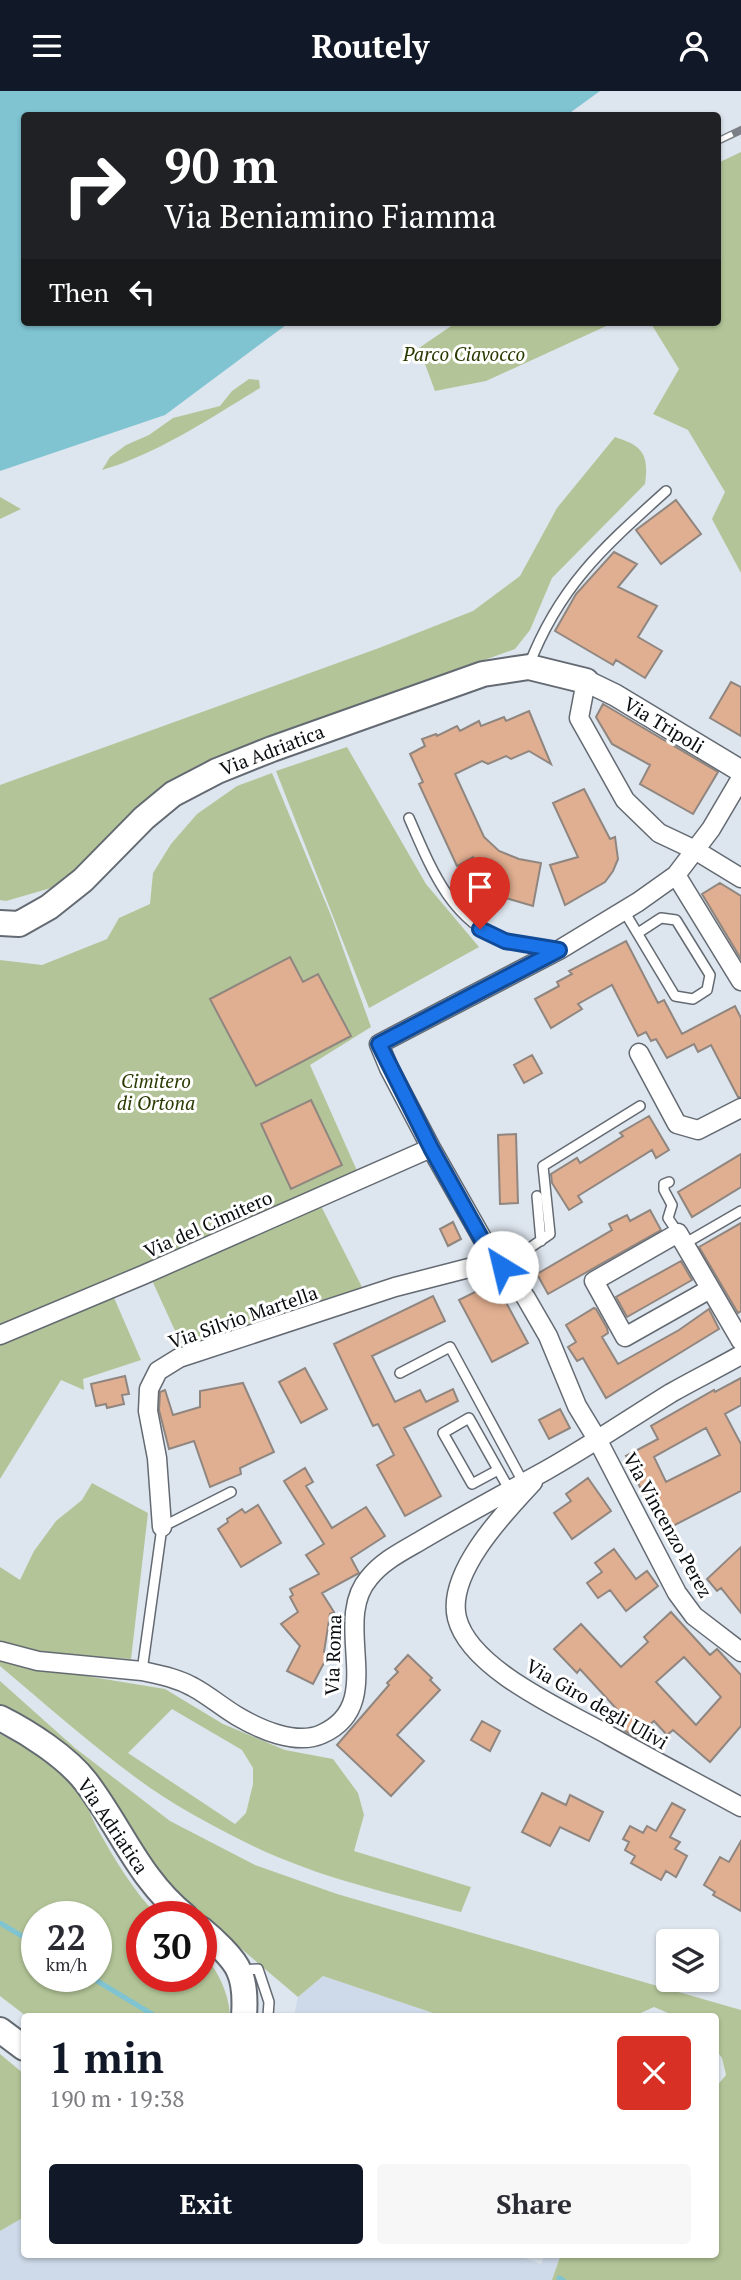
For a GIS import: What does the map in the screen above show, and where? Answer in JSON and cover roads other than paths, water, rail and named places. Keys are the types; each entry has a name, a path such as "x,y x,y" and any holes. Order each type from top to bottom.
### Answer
{"main road":[{"name":"Via Adriatica","path":"0,923 19,924 49,908 83,880 144,818 173,794 217,771 482,674 528,667 586,681"},
{"name":"Via Adriatica","path":"0,1718 27,1731 85,1780 153,1886 170,1901"},
{"path":"217,1944 239,1970 244,2013"},
{"path":"0,2030 21,2046"}],"street":[{"name":"Via Tripoli","path":"586,681 615,695 741,771"},
{"path":"586,681 579,718 625,800 659,833 695,850 741,878"},
{"path":"597,1439 577,1406 548,1336 526,1298 499,1264 431,1148 379,1044 559,950 624,911 676,875 711,829 741,778"},
{"path":"676,875 741,981"},
{"path":"639,1053 677,1124 698,1130 741,1108"},
{"name":"Via del Cimitero","path":"0,1335 431,1148"},
{"path":"710,1289 625,1337 594,1281 681,1239 741,1341"},
{"name":"Via Silvio Martella","path":"162,1527 157,1458 148,1411 149,1389 158,1371 179,1358 388,1289 499,1264"},
{"name":"Via Roma","path":"0,1651 38,1661 142,1671 177,1680 195,1688 237,1717 268,1731 299,1738 321,1735 342,1721 355,1702 356,1598 367,1579 390,1559 542,1472 674,1391 741,1355"},
{"name":"Via Vincenzo Perez","path":"597,1439 677,1593 694,1616 741,1652"},
{"name":"Via Giro degli Ulivi","path":"542,1472 492,1529 464,1575 457,1592 457,1617 467,1639 481,1655 515,1683 740,1805"}],"lane":[{"path":"528,667 545,627 582,571 666,491"},
{"path":"408,818 432,870 454,906 480,929 505,941 559,950"},
{"path":"624,911 675,996 693,999 707,990 710,975 676,920 661,918 638,933"},
{"path":"499,1264 550,1234 543,1167 640,1106"},
{"path":"668,1182 664,1184 664,1190 672,1205 668,1218 681,1239 741,1211"},
{"path":"537,1196 541,1241"},
{"path":"400,1373 450,1347 516,1486"},
{"path":"498,1470 472,1484 443,1433 469,1418 498,1470 516,1486"},
{"path":"142,1671 162,1527 231,1492"},
{"path":"239,1970 258,1969 269,2002 268,2013"}],"water":[{"path":"0,91 600,91 571,112 21,112 21,326 285,326 165,415 0,471"}],"waterway":[{"path":"0,1923 21,1935"},
{"path":"112,1990 150,2013"},
{"path":"559,2278 563,2280"}],"railway":[{"path":"721,140 741,130"}],"park label":[{"name":"Parco Ciavocco","path":"464,354"},
{"name":"Cimitero di Ortona","path":"156,1092"}]}
